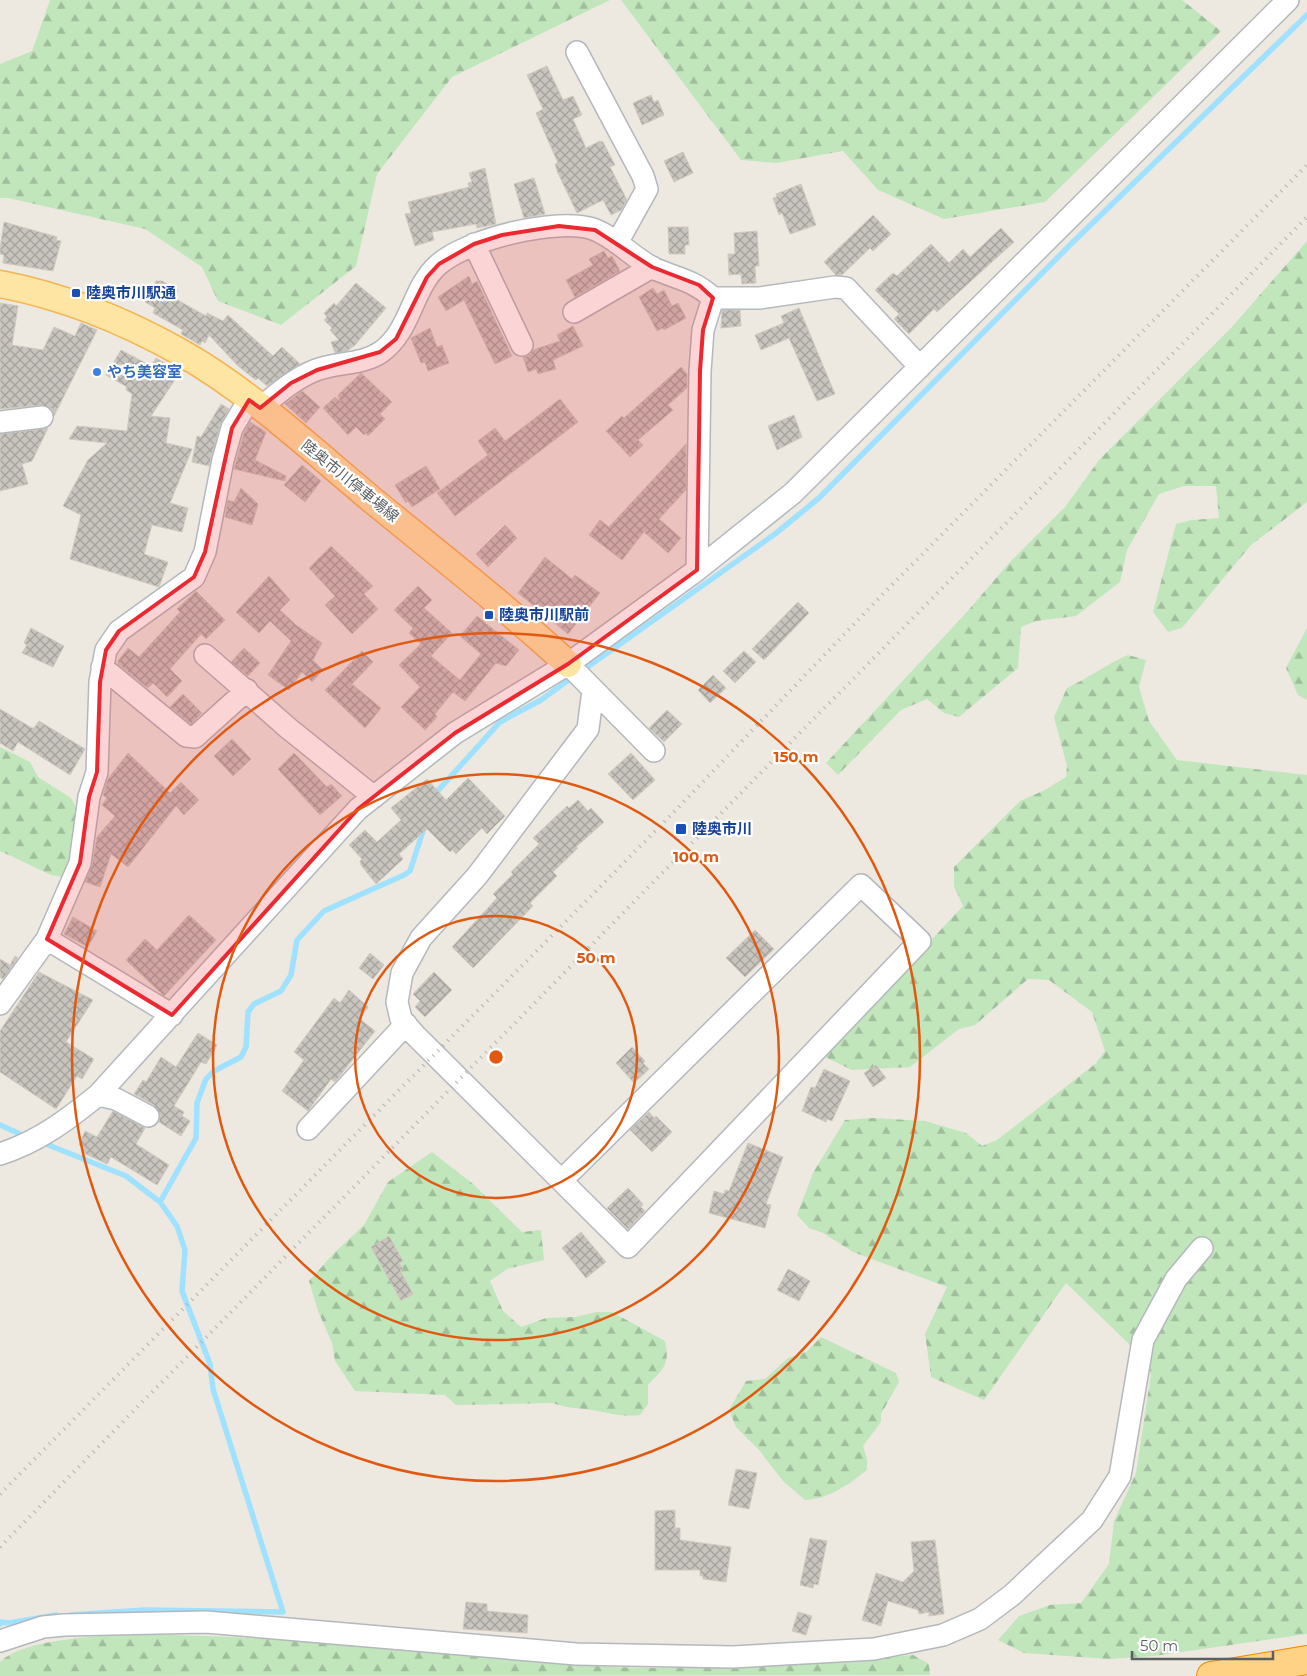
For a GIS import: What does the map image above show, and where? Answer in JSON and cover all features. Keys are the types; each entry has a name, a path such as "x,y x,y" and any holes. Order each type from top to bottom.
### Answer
{"highway":[{"path":"1211,1676 1307,1660"}],"main road":[{"name":"陸奥市川停車場線","path":"0,284 22,288 118,320 180,352 255,404 568,664"}],"street":[{"path":"0,1154 25,1146 65,1122 98,1095 358,809 455,733 568,664 698,570 793,493 1288,0"},
{"path":"576,52 643,176 647,189 617,243"},
{"path":"0,1004 47,939 80,863 89,797 98,772 100,682 106,650 119,631 194,577 205,552 223,460 232,428 255,404 291,383 317,370 361,360 380,352 396,339 427,277 445,260 474,244 502,235 559,226 579,225 595,230 652,267 699,285 713,298 760,298 835,287 846,288 920,367"},
{"path":"474,244 522,344"},
{"path":"574,312 652,267"},
{"path":"698,570 700,371 703,330 713,298"},
{"path":"0,422 42,417"},
{"path":"205,655 288,728 374,797"},
{"name":"陸奥市川停車場線","path":"568,664 654,751"},
{"path":"102,667 186,736 195,737 247,690"},
{"path":"562,1180 861,885 920,941 628,1247 401,1019 397,1002 402,973 421,938 477,876 588,729 593,690"},
{"path":"47,939 172,1014"},
{"path":"308,1129 406,1024"},
{"path":"98,1095 116,1099 148,1116"},
{"path":"0,1641 43,1627 64,1624 206,1622 576,1654 733,1657 874,1648 943,1635 980,1619 1012,1595 1092,1520 1120,1476 1143,1340 1176,1279 1202,1248"}],"highlighted area":[{"path":"559,226 595,230 652,267 699,285 713,298 703,330 700,371 697,570 568,664 455,733 358,809 172,1015 47,939 80,863 89,797 97,772 100,682 106,650 119,631 194,577 205,552 232,428 249,400 260,408 291,383 317,370 380,352 396,339 427,277 439,264 474,244 502,235"}],"green space":[{"path":"50,0 610,0 452,77 377,174 356,266 281,325 218,301 202,267 145,229 8,198 0,198 0,64 32,51"},
{"path":"621,0 1182,0 1221,31 1045,202 944,219 878,190 843,151 776,163 741,160"},
{"path":"1307,241 1307,502 1251,545 1182,628 1168,632 1153,612 1176,524 1192,520 1219,518 1216,486 1184,486 1159,494 1127,550 1120,582 1076,616 1036,621 1021,627 1018,668 959,717 944,713 927,699 901,710 838,775 826,763 966,613 1010,562 1065,507 1099,460 1231,328"},
{"path":"1307,628 1307,700 1298,695 1286,668"},
{"path":"1128,655 1146,660 1139,687 1149,721 1177,760 1307,775 1307,1634 1154,1656 1109,1659 1024,1653 998,1640 1019,1616 1050,1605 1081,1603 1109,1564 1114,1521 1136,1473 1151,1374 1127,1342 1066,1283 984,1400 931,1377 925,1334 947,1287 853,1252 823,1233 809,1228 797,1215 813,1173 845,1120 873,1118 925,1121 966,1133 982,1146 997,1140 1095,1064 1105,1051 1092,1012 1049,980 1028,979 975,1025 959,1029 910,1067 852,1070 823,1056 963,906 954,886 954,867 1020,801 1045,790 1066,777 1067,766 1054,717 1067,688"},
{"path":"0,747 30,762 38,777 71,798 76,807 78,818 72,860 63,877 51,875 0,851"},
{"path":"432,1152 473,1184 522,1232 541,1230 544,1260 507,1269 490,1281 503,1311 521,1327 546,1318 575,1317 596,1312 612,1312 665,1341 666,1361 662,1370 648,1385 648,1404 640,1415 615,1414 553,1403 456,1405 445,1395 355,1391 335,1361 332,1343 318,1311 309,1281 334,1253 364,1225 388,1182"},
{"path":"821,1337 896,1373 899,1382 881,1414 881,1422 863,1446 867,1459 867,1470 830,1494 805,1500 783,1481 759,1450 736,1427 729,1410 746,1381 765,1379 788,1358 806,1352"},
{"path":"117,1634 276,1639 541,1662 626,1667 700,1668 761,1666 913,1655 929,1664 930,1675 0,1676 0,1662 23,1649 55,1641"}],"building":[{"path":"547,66 563,100 573,96 582,115 573,119 586,148 600,141 603,142 615,165 610,167 627,200 621,210 611,215 603,200 577,213 557,171 555,164 558,163 536,113 543,109 527,75"},
{"path":"651,95 654,102 658,100 664,115 642,125 633,103"},
{"path":"683,152 693,173 674,182 664,161"},
{"path":"485,168 496,224 477,228 476,224 432,232 434,240 415,246 405,214 411,213 408,202 469,187 468,183 472,182 469,173"},
{"path":"534,178 545,214 524,218 514,184"},
{"path":"801,184 816,225 790,234 782,213 779,215 773,198 777,197 776,194"},
{"path":"873,215 891,234 873,251 870,248 842,275 836,275 824,262"},
{"path":"4,222 57,237 56,240 61,241 53,271 3,263 4,255 0,254 0,249"},
{"path":"668,227 688,227 689,245 685,245 685,254 669,254"},
{"path":"1001,228 1014,242 937,312 934,309 909,334 894,319 899,314 875,290 893,273 897,276 931,244 949,263 963,249 970,257"},
{"path":"757,231 759,266 755,266 756,283 742,284 741,274 729,275 728,254 735,254 734,233"},
{"path":"604,251 608,258 612,256 620,271 575,297 566,280 593,265 589,259"},
{"path":"469,276 472,284 477,281 512,356 495,364 464,300 446,311 438,297"},
{"path":"156,281 162,281 178,290 174,298 206,316 207,313 223,321 228,315 273,356 282,347 300,364 267,386 258,378 256,380 238,366 209,335 205,343 202,341 200,345 181,334 183,330 153,313 155,308 145,302"},
{"path":"356,283 386,308 355,345 347,351 335,353 331,342 339,340 330,330 332,328 324,320 327,317 324,313 334,303 336,306"},
{"path":"653,288 657,294 664,290 672,306 678,303 686,318 664,330 663,328 657,331 639,297"},
{"path":"0,303 18,306 12,345 43,350 54,327 75,336 81,323 97,330 54,416 52,409 41,405 0,409"},
{"path":"799,308 835,394 817,401 789,338 761,350 755,335 784,323 781,316"},
{"path":"722,310 740,310 741,326 721,328"},
{"path":"573,326 583,346 553,360 556,369 538,374 536,369 528,372 523,357 528,356 533,350 560,341 557,335"},
{"path":"430,328 437,347 442,345 449,363 428,371 425,362 421,363 411,338"},
{"path":"121,350 151,366 156,358 180,372 151,416 170,418 166,443 192,449 170,503 188,508 182,532 152,525 144,554 168,562 159,587 70,559 81,515 63,506 88,460 107,443 69,439 77,426 127,431 132,394 126,390 127,387 106,375"},
{"path":"681,367 687,374 687,388 668,405 673,410 638,440 643,445 630,457 606,431 622,416 624,418"},
{"path":"361,373 392,402 380,414 385,419 368,436 366,433 364,435 356,427 348,435 323,408 335,397 340,401 338,395"},
{"path":"302,391 320,407 306,423 285,404"},
{"path":"560,399 578,422 455,516 437,493 488,455 478,441 495,428 505,441"},
{"path":"221,404 229,409 220,425 209,466 192,462 197,436 201,437"},
{"path":"794,415 802,437 777,450 768,426"},
{"path":"250,422 266,432 255,460 286,476 285,481 234,469 244,433"},
{"path":"48,428 32,461 22,464 28,484 0,491 0,434"},
{"path":"686,444 686,490 659,519 681,538 668,553 644,532 622,560 589,535 600,520 609,527"},
{"path":"302,465 321,481 305,502 284,485"},
{"path":"426,466 440,489 412,507 408,501 406,503 395,485"},
{"path":"241,488 258,504 252,525 225,517 228,500 234,502"},
{"path":"505,525 517,538 488,567 476,554"},
{"path":"331,546 373,586 364,594 378,609 352,634 325,605 335,596 309,568"},
{"path":"545,557 572,579 575,575 600,593 568,634 518,593"},
{"path":"269,576 290,600 280,610 296,625 322,643 313,660 323,670 312,682 302,672 289,690 268,675 291,641 270,621 259,633 236,612"},
{"path":"418,586 432,600 424,608 452,633 431,656 460,680 481,654 460,636 477,616 519,650 506,666 496,663 465,701 453,692 435,714 437,717 425,730 401,707 420,687 399,665 421,644 409,633 413,628 394,610"},
{"path":"196,591 225,620 206,639 201,634 170,669 182,681 167,697 153,683 148,688 118,664 118,661 128,648 139,657 180,612 177,609"},
{"path":"798,602 809,613 764,660 752,649"},
{"path":"31,628 64,646 53,667 22,653 27,645 24,643"},
{"path":"244,648 260,663 248,676 231,662"},
{"path":"362,651 373,662 352,684 381,708 365,728 325,690"},
{"path":"744,651 756,662 735,683 723,671"},
{"path":"713,675 726,688 710,703 698,690"},
{"path":"183,694 202,713 191,724 170,707"},
{"path":"0,709 32,728 39,721 85,749 70,775 18,742 13,751 0,743"},
{"path":"667,710 682,724 664,742 649,728"},
{"path":"232,739 251,759 233,776 214,756"},
{"path":"128,753 170,793 181,782 199,800 184,815 176,806 128,867 111,854 100,887 85,882 92,865 97,837 115,816 102,805 107,798 103,795 108,779"},
{"path":"294,753 327,787 331,784 342,796 320,815 278,769"},
{"path":"631,753 655,780 633,800 608,774"},
{"path":"468,778 505,816 487,834 482,828 456,854 452,850 450,852 427,829 399,854 403,859 376,884 361,865 360,861 362,859 349,845 365,830 377,842 401,820 391,808 427,779 446,800"},
{"path":"578,800 588,811 591,808 604,822 576,847 578,848 553,872 557,876 530,903 533,906 473,968 452,947 497,898 493,894 513,874 511,872 539,844 533,838 567,806 569,808"},
{"path":"189,915 216,940 164,996 126,960 145,939 157,950"},
{"path":"73,917 97,931 88,947 64,934"},
{"path":"755,930 774,949 745,977 726,958"},
{"path":"370,953 384,965 373,979 359,968"},
{"path":"15,956 18,958 3,979 0,977 0,959 10,965"},
{"path":"39,972 93,1000 66,1042 94,1059 82,1079 77,1076 56,1109 0,1072 0,1031"},
{"path":"434,972 452,990 425,1017 415,1007 420,1001 413,994"},
{"path":"349,990 368,1007 360,1019 375,1031 335,1082 331,1079 308,1111 282,1091 304,1060 294,1052 334,998 340,1003"},
{"path":"198,1033 217,1045 206,1064 201,1062 174,1106 184,1112 182,1116 190,1121 181,1136 159,1122 160,1115 154,1105 134,1094 143,1080 146,1082 161,1057 176,1067"},
{"path":"632,1047 645,1061 643,1063 649,1069 634,1083 616,1063"},
{"path":"876,1065 886,1078 873,1087 864,1073"},
{"path":"824,1069 850,1081 832,1121 827,1119 826,1122 802,1111 811,1087 815,1088"},
{"path":"113,1111 145,1128 136,1144 169,1165 157,1185 111,1157 107,1164 82,1152 84,1147 79,1145 85,1131 97,1137"},
{"path":"649,1112 654,1118 656,1116 672,1132 652,1152 630,1130"},
{"path":"748,1143 783,1157 766,1204 771,1205 765,1228 709,1213 714,1191 724,1194 725,1190 729,1191"},
{"path":"628,1188 643,1204 641,1207 645,1211 628,1229 607,1208"},
{"path":"581,1232 606,1262 586,1278 562,1248"},
{"path":"389,1236 403,1261 399,1263 403,1269 400,1270 413,1294 401,1301 371,1247"},
{"path":"788,1269 810,1281 799,1301 777,1290"},
{"path":"736,1469 757,1473 749,1509 728,1505"},
{"path":"675,1510 675,1528 680,1528 680,1540 731,1547 726,1582 703,1579 703,1576 700,1576 700,1570 655,1570 655,1511"},
{"path":"810,1538 827,1541 818,1585 814,1584 813,1588 800,1585"},
{"path":"935,1540 944,1614 929,1616 929,1612 919,1614 918,1610 888,1601 881,1626 862,1620 876,1573 903,1582 914,1571 911,1542"},
{"path":"466,1602 487,1604 487,1611 528,1615 527,1633 463,1629"},
{"path":"798,1612 812,1616 806,1635 792,1631"}],"waterway":[{"path":"582,671 775,534 819,498 1073,242 1307,15"},
{"path":"434,795 500,722 541,700 574,676"},
{"path":"160,1202 196,1138 197,1103 206,1079 214,1071 241,1057 246,1047 248,1012 254,1004 281,991 291,975 297,940 324,911 410,871 424,828"},
{"path":"0,1125 27,1137"},
{"path":"41,1142 126,1176 160,1202 177,1226 185,1250 182,1291 210,1364 213,1389 283,1612 144,1610 70,1615"},
{"path":"0,1624 1,1622 9,1623 56,1615"}],"railway":[{"path":"0,1494 670,816 881,596 1307,165"},
{"path":"0,1547 1307,217"}],"place":[{"name":"陸奥市川駅通","path":"76,293"},
{"name":"やち美容室","path":"97,372"},
{"name":"陸奥市川駅前","path":"489,615"},
{"name":"陸奥市川","path":"681,829"}]}
